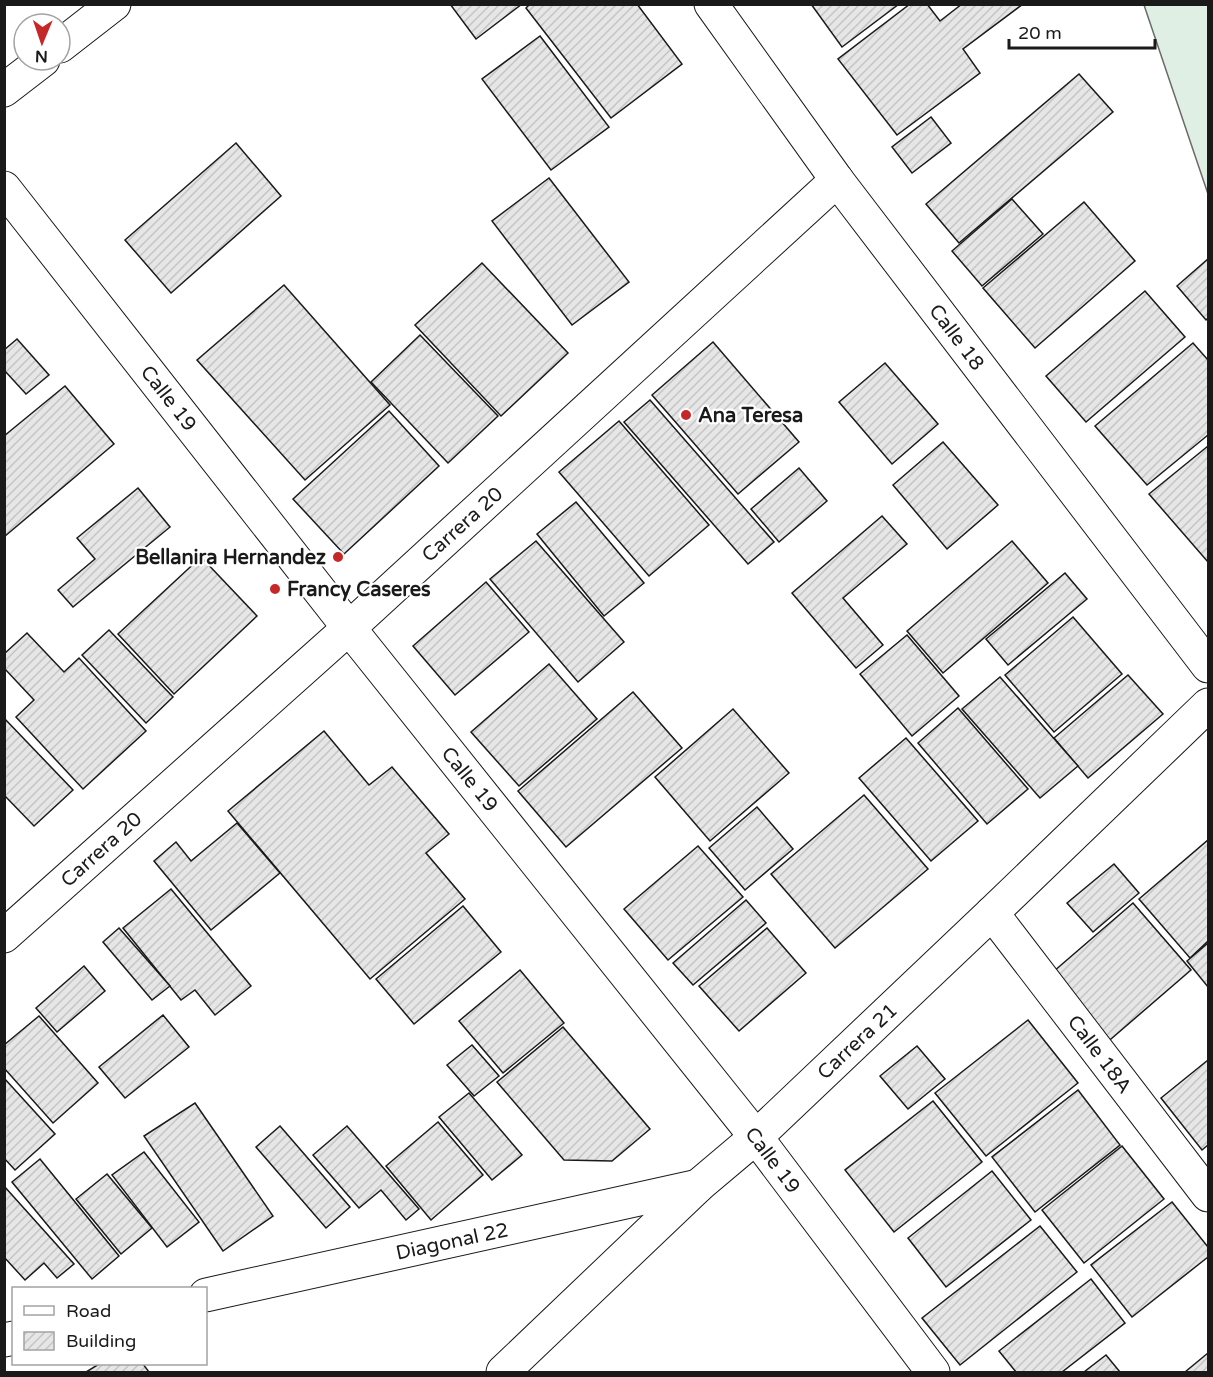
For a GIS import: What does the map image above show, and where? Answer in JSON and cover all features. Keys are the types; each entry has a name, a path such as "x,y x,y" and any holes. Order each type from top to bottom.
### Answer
{"street":[{"path":"72,37 114,4"},
{"name":"Calle 18","path":"711,4 837,180 1209,666"},
{"path":"4,90 27,72"},
{"name":"Carrera 20","path":"4,936 349,628 837,180"},
{"name":"Calle 19","path":"4,188 349,628 756,1137 933,1372"},
{"name":"Carrera 21","path":"503,1372 698,1186 756,1137 1209,705"},
{"name":"Calle 18A","path":"992,913 1209,1195"},
{"name":"Diagonal 22","path":"207,1295 698,1186"}],"green space":[{"path":"1144,5 1208,5 1208,194"}],"building":[{"path":"450,4 522,4 476,39"},
{"path":"530,4 637,4 682,64 611,118 526,8"},
{"path":"811,4 899,4 842,47"},
{"path":"910,4 927,4 940,21 962,4 1023,4 963,49 980,73 897,135 838,59"},
{"path":"540,36 609,127 551,170 482,79"},
{"path":"1079,74 1113,112 959,243 926,204"},
{"path":"931,117 951,143 912,173 892,147"},
{"path":"236,143 281,196 171,293 125,240"},
{"path":"549,178 629,282 572,325 492,221"},
{"path":"1012,199 1043,234 982,286 952,251"},
{"path":"1084,202 1135,261 1035,348 983,288"},
{"path":"1208,259 1208,318 1206,320 1177,286"},
{"path":"482,263 568,353 501,416 415,325"},
{"path":"284,285 390,405 305,480 197,360"},
{"path":"1145,291 1185,337 1086,422 1046,376"},
{"path":"420,335 498,416 448,463 371,382"},
{"path":"17,339 49,375 26,394 4,370 4,350"},
{"path":"713,342 799,442 738,494 652,395"},
{"path":"1193,343 1208,360 1208,435 1147,485 1095,426"},
{"path":"885,363 938,424 892,464 839,402"},
{"path":"65,386 114,444 4,537 4,436"},
{"path":"650,400 774,542 748,564 624,422"},
{"path":"389,411 439,466 344,554 293,499"},
{"path":"619,421 709,525 649,576 559,472"},
{"path":"943,442 998,505 947,549 893,485"},
{"path":"1208,446 1208,562 1149,494"},
{"path":"799,468 827,501 779,542 751,509"},
{"path":"138,488 170,527 73,607 58,590 95,559 77,538"},
{"path":"576,502 644,583 604,616 537,534"},
{"path":"882,516 907,544 843,598 883,645 856,668 792,593"},
{"path":"536,541 624,642 578,682 490,579"},
{"path":"1012,541 1048,583 943,673 907,631"},
{"path":"201,557 257,616 174,694 118,634"},
{"path":"1065,573 1087,599 1008,665 986,639"},
{"path":"486,582 529,632 455,695 413,646"},
{"path":"1073,617 1122,674 1054,732 1005,675"},
{"path":"109,630 173,697 146,723 82,655"},
{"path":"27,633 64,672 79,658 146,731 83,789 16,717 34,700 4,668 4,654"},
{"path":"907,635 959,696 912,736 860,674"},
{"path":"549,664 597,719 519,786 471,732"},
{"path":"1128,675 1163,714 1088,778 1054,738"},
{"path":"1000,677 1078,766 1040,798 962,709"},
{"path":"633,692 682,748 566,847 518,791"},
{"path":"958,708 1028,789 987,824 918,743"},
{"path":"733,709 789,773 710,841 655,777"},
{"path":"4,718 73,790 34,826 4,795"},
{"path":"324,731 369,785 392,767 449,834 426,853 465,899 370,979 228,811"},
{"path":"906,738 978,821 931,861 859,778"},
{"path":"864,795 928,869 835,948 771,874"},
{"path":"757,807 793,849 745,890 709,848"},
{"path":"237,823 280,873 211,930 154,861 176,842 191,861"},
{"path":"1208,840 1208,941 1190,958 1139,899"},
{"path":"698,846 743,897 668,960 624,909"},
{"path":"1114,864 1139,893 1093,932 1067,903"},
{"path":"171,889 251,986 215,1015 195,990 181,1000 123,928"},
{"path":"746,900 766,923 693,985 673,963"},
{"path":"1133,903 1191,970 1104,1045 1046,978"},
{"path":"463,906 501,952 414,1024 376,979"},
{"path":"119,928 170,986 152,1000 103,942"},
{"path":"767,928 806,973 739,1031 699,986"},
{"path":"1208,943 1208,987 1187,961"},
{"path":"84,966 105,991 57,1032 36,1008"},
{"path":"520,970 564,1023 503,1073 459,1021"},
{"path":"163,1015 189,1047 125,1098 99,1067"},
{"path":"39,1016 98,1083 53,1123 4,1068 4,1045"},
{"path":"1028,1020 1078,1083 986,1156 935,1093"},
{"path":"563,1027 650,1129 612,1161 564,1160 497,1082"},
{"path":"472,1045 499,1076 474,1096 447,1065"},
{"path":"917,1046 945,1079 908,1109 880,1076"},
{"path":"1208,1060 1208,1145 1202,1150 1161,1098"},
{"path":"4,1078 55,1134 15,1170 4,1158"},
{"path":"1078,1090 1120,1145 1035,1212 992,1157"},
{"path":"469,1093 522,1155 492,1180 439,1117"},
{"path":"933,1101 982,1162 894,1232 845,1170"},
{"path":"195,1103 273,1216 223,1251 144,1136"},
{"path":"438,1122 483,1175 431,1220 386,1166"},
{"path":"280,1126 350,1207 326,1228 256,1147"},
{"path":"347,1126 419,1209 406,1220 381,1190 359,1208 313,1155"},
{"path":"1122,1146 1164,1199 1084,1263 1042,1210"},
{"path":"144,1152 199,1222 167,1247 112,1175"},
{"path":"40,1159 119,1256 92,1279 12,1182"},
{"path":"992,1171 1031,1220 946,1287 908,1238"},
{"path":"107,1174 152,1228 121,1254 76,1199"},
{"path":"4,1186 74,1264 57,1278 44,1263 25,1280 4,1257"},
{"path":"1172,1202 1208,1247 1208,1257 1132,1317 1091,1265"},
{"path":"1040,1226 1077,1272 960,1365 922,1318"},
{"path":"1091,1279 1125,1323 1062,1372 1016,1372 999,1351"},
{"path":"1208,1353 1208,1372 1185,1372"},
{"path":"1106,1355 1120,1372 1084,1372"},
{"path":"97,1365 144,1365 149,1372 86,1372"}],"place":[{"name":"Ana Teresa","path":"686,415"},
{"name":"Bellanira Hernandez","path":"338,557"},
{"name":"Francy Caseres","path":"275,589"}]}
